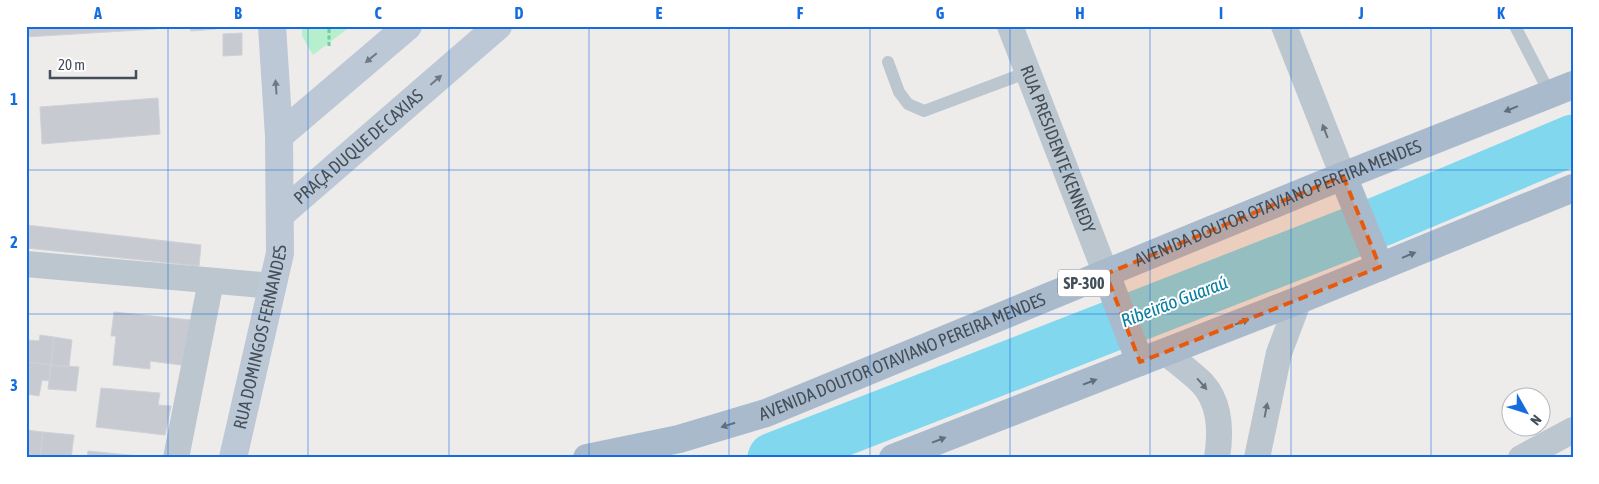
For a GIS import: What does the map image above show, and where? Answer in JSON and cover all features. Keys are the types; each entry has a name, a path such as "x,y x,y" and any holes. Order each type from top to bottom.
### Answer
{"main road":[{"name":"PRAÇA DUQUE DE CAXIAS","path":"272,26 279,136 280,215"},
{"path":"279,136 408,26"},
{"name":"PRAÇA DUQUE DE CAXIAS","path":"280,215 498,26"},
{"name":"AVENIDA DOUTOR OTAVIANO PEREIRA MENDES","path":"587,458 678,439 766,413 1343,176 1561,89"},
{"path":"1343,176 1376,256"},
{"path":"893,458 1135,350 1165,352 1300,300 1376,256 1573,188"},
{"name":"RUA DOMINGOS FERNANDES","path":"234,458 280,254 280,215"},
{"path":"1106,274 1135,350"}],"street":[{"name":"RUA PRESIDENTE KENNEDY","path":"1010,26 1106,274"},
{"path":"1284,26 1343,176"},
{"path":"26,264 273,286"},
{"path":"176,458 211,281"},
{"path":"1257,458 1279,353 1300,300"},
{"path":"1165,352 1203,384 1214,402 1219,420 1220,440 1217,458"},
{"path":"1521,458 1573,430"}],"lane":[{"path":"1515,26 1561,89"},
{"path":"888,62 898,92 908,104 924,111 1028,72"}],"path":[{"path":"329,26 329,46"}],"highlighted area":[{"path":"1343,176 1380,267 1140,362 1106,274"}],"green space":[{"path":"302,26 351,26 313,55 302,36"}],"building":[{"path":"26,26 156,26 156,29 26,37"},
{"path":"190,26 215,26 216,29 191,31"},
{"path":"242,33 242,55 223,56 223,34"},
{"path":"158,98 160,134 42,144 40,107"},
{"path":"26,225 201,245 199,266 26,248"},
{"path":"114,312 191,320 181,365 150,361 150,369 113,365 116,336 111,336"},
{"path":"40,335 54,337 51,365 26,362 28,340 39,341"},
{"path":"54,337 72,340 69,367 51,365"},
{"path":"26,362 51,365 49,381 42,380 39,396 26,394"},
{"path":"51,365 79,367 76,391 48,389"},
{"path":"101,388 160,393 158,405 171,406 165,435 96,427"},
{"path":"26,430 43,432 40,458 26,458"},
{"path":"43,432 74,435 71,458 40,458"},
{"path":"88,451 149,457 87,458"}],"waterway":[{"name":"Ribeirão Guaraú","path":"773,458 1381,221 1573,140"}]}
